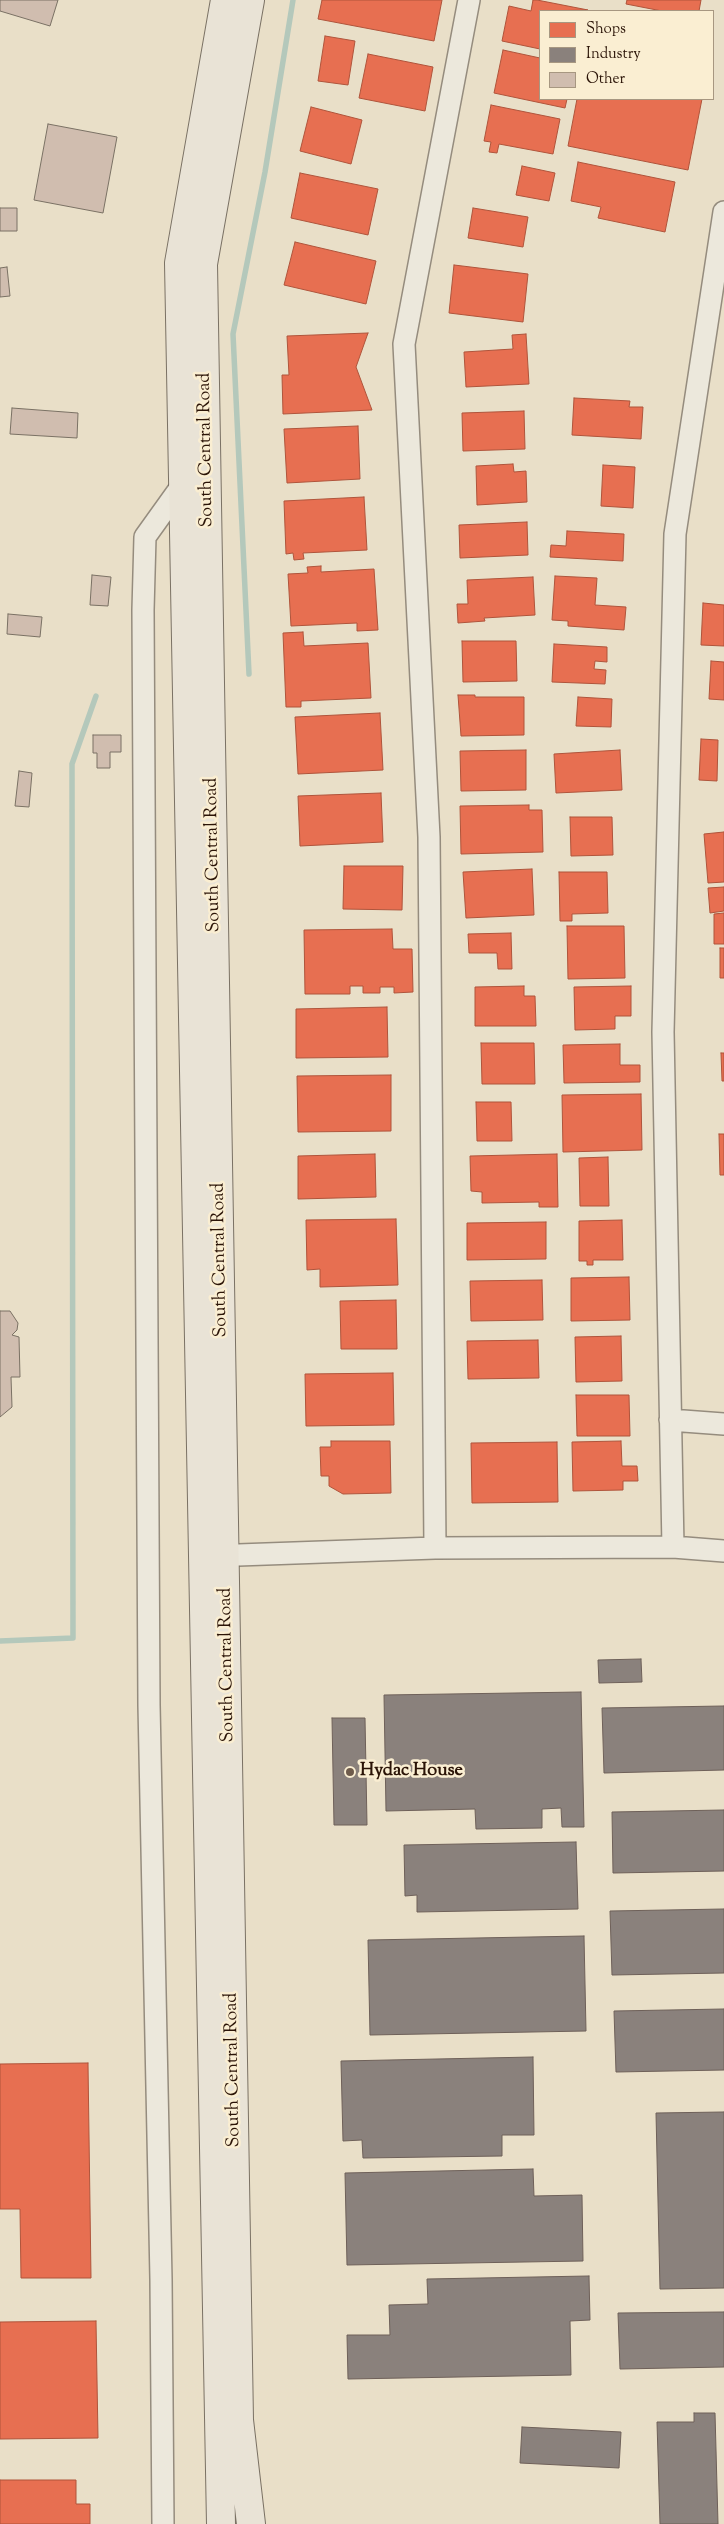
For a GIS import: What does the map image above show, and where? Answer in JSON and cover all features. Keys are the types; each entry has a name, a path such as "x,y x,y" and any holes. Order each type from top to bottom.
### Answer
{"main road":[{"name":"South Central Road","path":"226,0 179,263 183,484 239,2420 251,2524"},
{"name":"South Central Road","path":"222,2524 203,264 250,0"}],"street":[{"path":"435,1548 429,837 404,344 469,0"},
{"path":"673,1546 663,1032 675,534 724,212"},
{"path":"163,2524 161,2279 149,1705 143,610 145,537 183,484"},
{"path":"670,1420 724,1424"},
{"path":"214,1556 435,1548 673,1546 724,1551"}],"building: Shops":[{"path":"322,0 442,0 434,41 318,19"},
{"path":"533,0 588,10 539,10 539,49 502,41 509,6 531,11"},
{"path":"627,0 701,0 699,10 657,10 626,4"},
{"path":"325,36 355,41 348,85 318,81"},
{"path":"503,50 539,58 539,100 567,100 565,108 494,93"},
{"path":"368,54 433,67 425,111 359,98"},
{"path":"577,100 702,100 688,170 568,146"},
{"path":"491,105 560,119 553,154 499,144 497,153 489,152 491,142 484,141"},
{"path":"311,107 362,120 351,164 300,151"},
{"path":"578,162 675,182 665,232 598,218 601,207 571,201"},
{"path":"522,166 555,173 549,201 516,195"},
{"path":"300,173 378,189 368,235 291,218"},
{"path":"473,208 528,217 523,247 468,238"},
{"path":"295,242 376,261 366,304 284,285"},
{"path":"454,265 528,274 523,322 449,313"},
{"path":"368,333 356,367 372,410 283,414 282,375 289,375 287,336"},
{"path":"526,334 529,384 466,387 464,352 513,349 512,335"},
{"path":"574,398 630,401 629,407 643,407 641,439 572,435"},
{"path":"524,411 525,449 463,451 462,413"},
{"path":"358,426 360,479 287,483 284,429"},
{"path":"513,464 514,472 526,471 527,502 477,505 476,466"},
{"path":"603,465 635,467 633,508 601,506"},
{"path":"364,497 367,550 303,553 304,559 294,560 293,553 286,554 284,501"},
{"path":"527,522 528,555 460,558 459,525"},
{"path":"567,531 624,534 623,561 550,557 551,545 566,546"},
{"path":"321,566 321,572 374,569 378,630 357,631 357,623 291,626 288,574 308,573 307,567"},
{"path":"555,576 597,578 595,605 626,607 624,630 568,626 568,621 552,620"},
{"path":"533,577 535,615 484,618 485,621 458,623 457,604 468,604 467,580"},
{"path":"703,603 724,605 724,646 701,645"},
{"path":"303,632 304,646 368,643 371,698 301,701 301,707 286,707 283,633"},
{"path":"462,641 516,641 517,681 463,682"},
{"path":"554,644 607,647 607,662 595,661 594,669 606,670 605,684 552,682"},
{"path":"711,661 724,662 724,700 709,699"},
{"path":"458,695 524,697 524,735 461,736"},
{"path":"578,697 612,699 611,727 576,726"},
{"path":"380,713 383,770 298,774 295,717"},
{"path":"701,739 718,740 717,781 699,780"},
{"path":"526,750 526,790 461,791 460,751"},
{"path":"620,750 622,790 556,793 554,754"},
{"path":"381,793 383,842 300,846 298,796"},
{"path":"529,805 529,810 542,810 543,852 461,854 460,806"},
{"path":"570,817 612,817 613,855 571,856"},
{"path":"724,832 724,882 708,883 704,834"},
{"path":"344,866 403,866 402,910 343,909"},
{"path":"532,869 534,915 466,918 463,872"},
{"path":"559,872 607,872 608,913 572,914 572,921 560,921"},
{"path":"724,887 724,911 710,913 708,888"},
{"path":"724,913 724,944 714,944 714,914"},
{"path":"567,926 624,926 625,978 568,979"},
{"path":"392,929 393,949 412,949 413,992 394,993 394,987 380,987 380,993 363,993 363,986 350,986 350,994 305,994 304,930"},
{"path":"511,933 512,969 498,969 497,953 469,953 468,934"},
{"path":"720,948 724,948 724,978 720,978"},
{"path":"524,986 524,996 535,996 536,1026 475,1026 475,987"},
{"path":"631,986 631,1016 615,1016 615,1029 575,1030 574,987"},
{"path":"387,1007 388,1057 296,1058 296,1009"},
{"path":"481,1043 534,1043 535,1084 482,1084"},
{"path":"620,1044 620,1065 640,1065 640,1082 564,1083 563,1045"},
{"path":"721,1053 724,1053 724,1081 722,1081"},
{"path":"391,1075 391,1131 298,1132 297,1076"},
{"path":"641,1094 642,1150 563,1152 562,1095"},
{"path":"476,1102 511,1102 512,1141 477,1141"},
{"path":"719,1134 724,1134 724,1175 720,1175"},
{"path":"375,1154 376,1197 298,1199 298,1156"},
{"path":"557,1154 558,1207 539,1207 539,1202 482,1203 482,1192 471,1191 470,1156"},
{"path":"608,1157 609,1206 580,1206 579,1158"},
{"path":"396,1219 398,1285 320,1287 320,1269 307,1270 306,1220"},
{"path":"622,1220 623,1260 593,1260 593,1265 587,1265 587,1261 579,1261 579,1221"},
{"path":"546,1222 546,1259 467,1260 467,1223"},
{"path":"629,1277 630,1320 571,1321 571,1278"},
{"path":"542,1280 543,1320 471,1321 470,1281"},
{"path":"396,1300 397,1349 341,1349 340,1301"},
{"path":"621,1336 622,1381 576,1382 575,1337"},
{"path":"538,1340 539,1378 468,1379 467,1341"},
{"path":"393,1373 394,1425 306,1426 305,1374"},
{"path":"576,1395 629,1395 630,1436 577,1436"},
{"path":"331,1441 390,1441 391,1493 343,1494 329,1486 329,1476 321,1476 320,1447 331,1447"},
{"path":"621,1441 622,1466 637,1466 638,1481 623,1481 623,1490 573,1491 572,1442"},
{"path":"557,1442 558,1502 472,1503 471,1443"},
{"path":"88,2063 91,2278 21,2278 20,2209 0,2209 0,2064"},
{"path":"96,2321 98,2438 0,2439 0,2322"},
{"path":"0,2480 76,2480 76,2504 90,2504 90,2524 0,2524"}],"building: Industry":[{"path":"641,1659 642,1682 599,1683 598,1660"},
{"path":"581,1692 584,1827 562,1827 561,1808 542,1809 542,1828 476,1829 475,1809 386,1811 384,1695"},
{"path":"724,1706 724,1770 604,1773 602,1708"},
{"name":"Hydac House","path":"332,1718 365,1718 367,1825 334,1825"},
{"path":"724,1810 724,1871 613,1873 612,1812"},
{"path":"576,1842 578,1909 417,1912 417,1895 405,1896 404,1845"},
{"path":"724,1909 724,1973 612,1975 610,1911"},
{"path":"584,1936 586,2031 370,2035 368,1940"},
{"path":"724,2009 724,2070 616,2072 614,2011"},
{"path":"533,2057 534,2135 502,2135 502,2156 363,2158 362,2140 343,2141 341,2061"},
{"path":"724,2112 724,2288 660,2289 656,2113"},
{"path":"533,2169 534,2196 582,2195 583,2261 347,2265 345,2173"},
{"path":"589,2276 590,2320 570,2321 571,2375 348,2379 347,2335 390,2335 389,2305 428,2304 427,2279"},
{"path":"724,2312 724,2367 620,2369 618,2313"},
{"path":"694,2413 715,2413 718,2524 660,2524 657,2422 694,2422"},
{"path":"522,2427 621,2432 619,2468 520,2463"}],"building: Other":[{"path":"0,0 58,0 50,26 0,11"},
{"path":"48,124 117,137 103,213 34,200"},
{"path":"0,208 17,208 17,231 0,231"},
{"path":"7,267 10,296 0,297 0,268"},
{"path":"12,408 78,413 77,438 10,434"},
{"path":"92,575 111,577 108,606 90,605"},
{"path":"8,614 42,617 40,637 7,634"},
{"path":"93,735 121,735 121,752 110,752 110,768 97,768 97,753 93,753"},
{"path":"19,771 32,773 29,807 15,806"},
{"path":"0,1311 10,1311 18,1323 17,1330 12,1335 19,1337 20,1377 11,1377 12,1407 0,1417"}],"waterway":[{"path":"249,674 233,334 265,172 293,0"},
{"path":"0,1641 73,1638 72,764 96,696"}],"place":[{"name":"Hydac House","path":"350,1772"}]}
